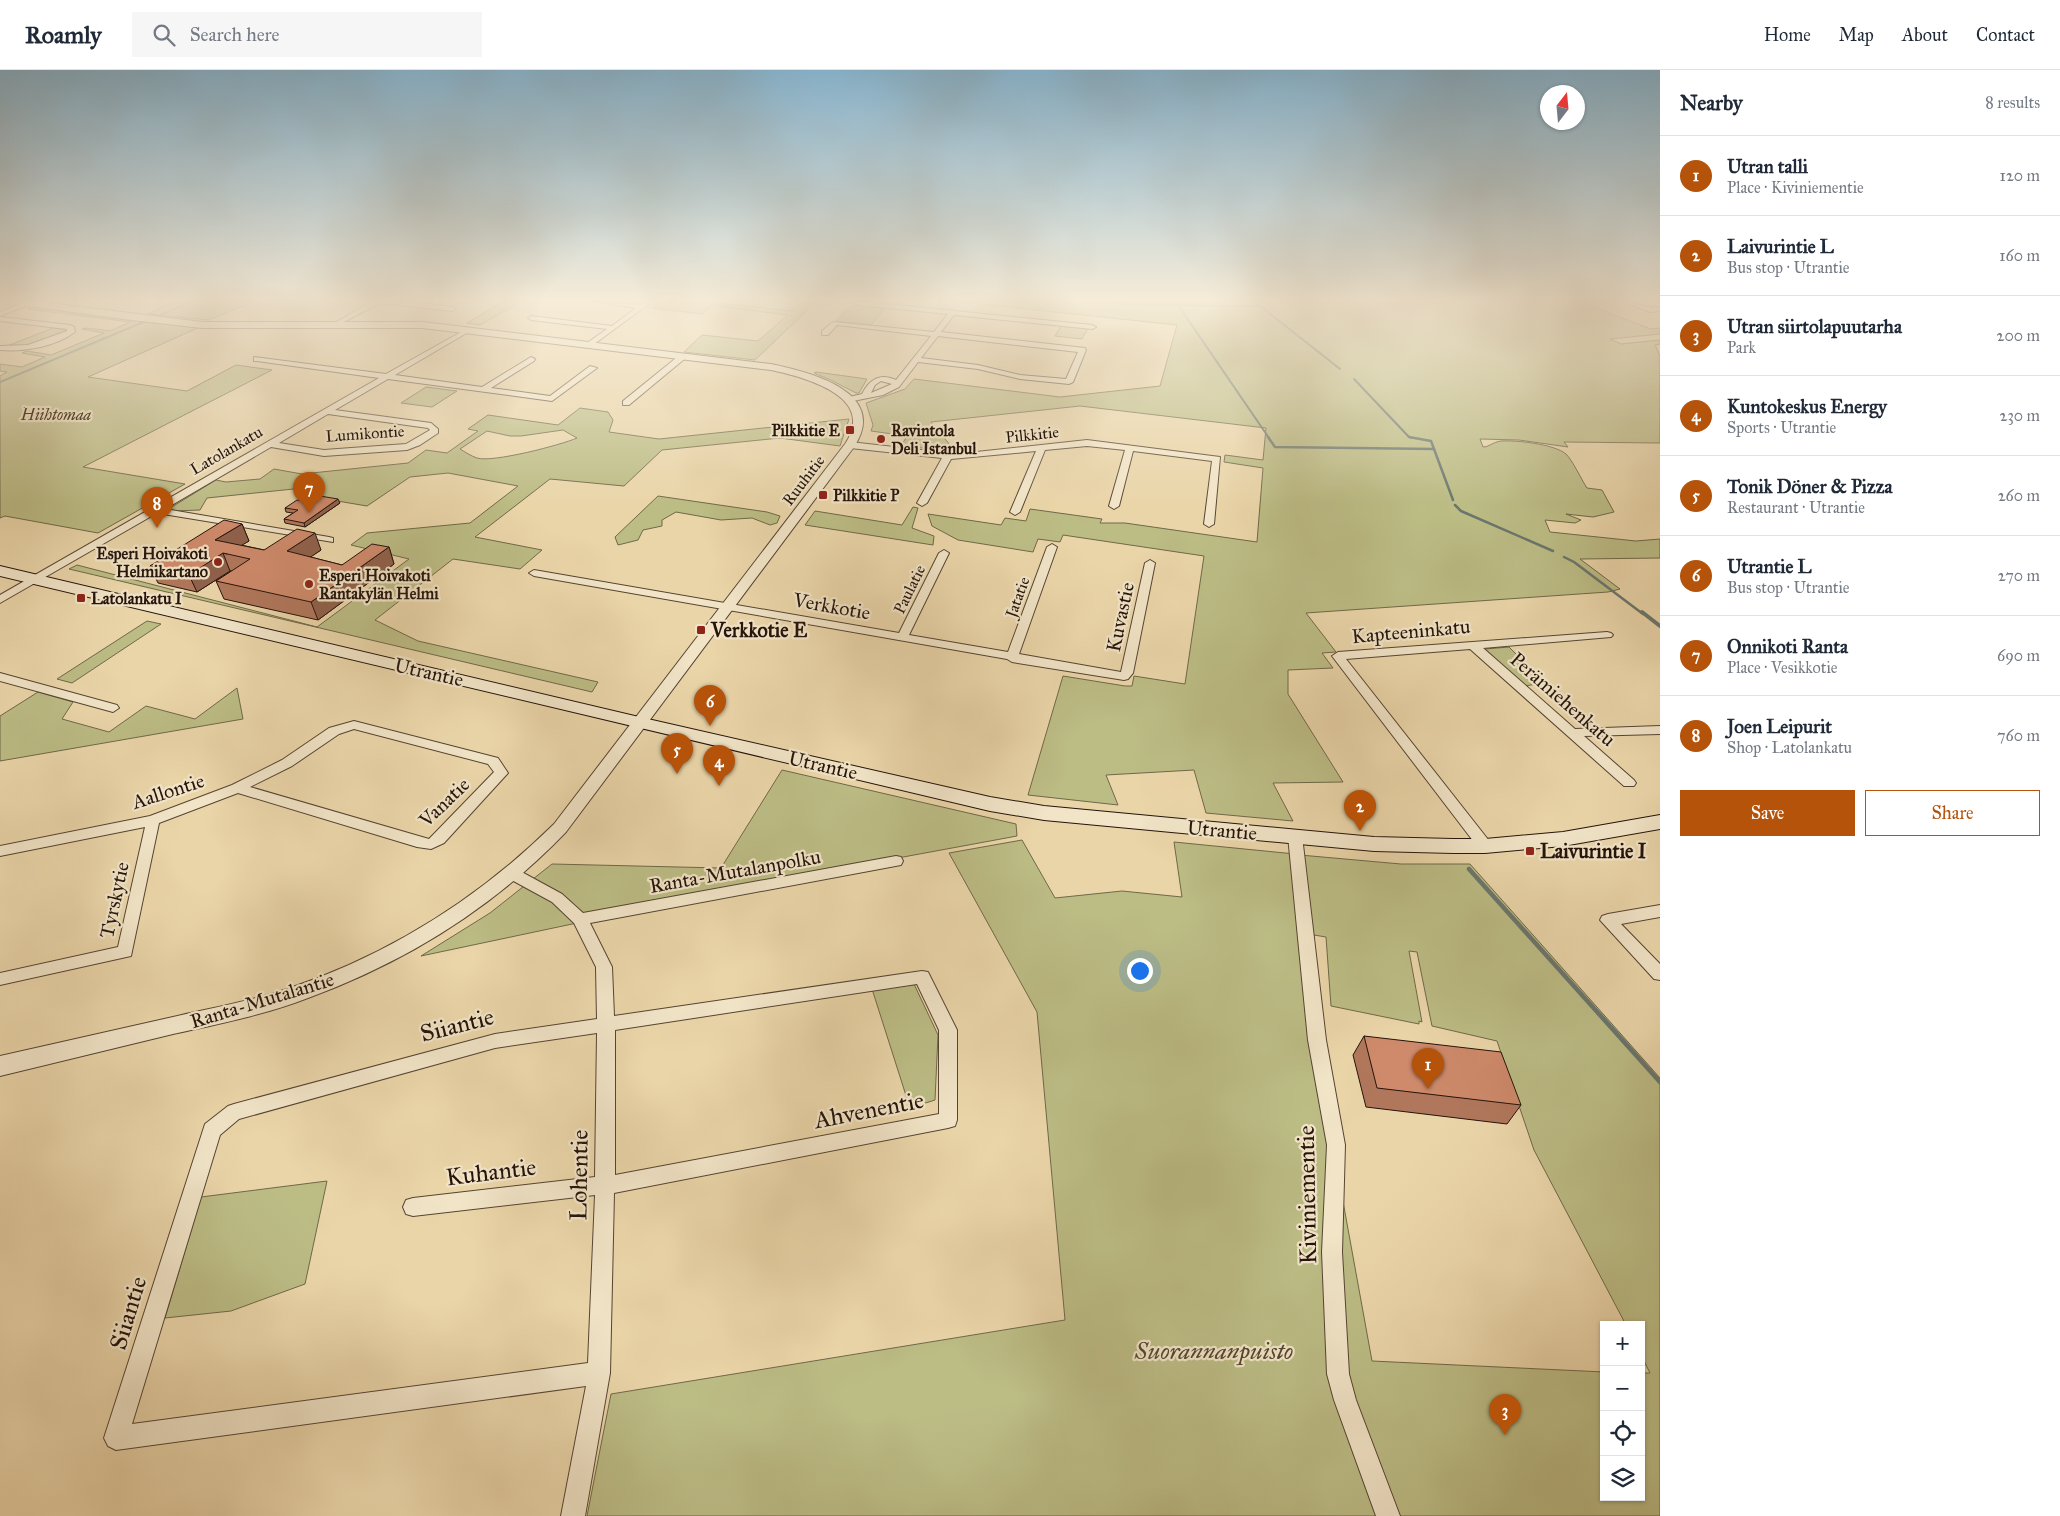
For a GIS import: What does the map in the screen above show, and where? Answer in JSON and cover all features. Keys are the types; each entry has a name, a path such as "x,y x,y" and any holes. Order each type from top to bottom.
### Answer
{"main road":[{"name":"Utrantie","path":"0,570 639,723 990,804 1026,810 1374,844 1485,846 1563,838 1660,822"}],"street":[{"path":"324,368 552,399 592,368"},
{"name":"Latolankatu","path":"0,600 399,368"},
{"path":"483,390 516,368"},
{"path":"626,403 669,368"},
{"name":"Ruuhitie","path":"639,723 850,445 859,422 855,407 829,386 805,375 777,368"},
{"path":"848,400 880,393 896,385 909,368"},
{"path":"984,368 1020,377 1069,382 1074,368"},
{"path":"865,397 870,385 876,380 887,378 895,382 896,385"},
{"name":"Lumikontie","path":"269,444 324,453 417,444 436,431 431,426 325,411"},
{"name":"Pilkkitie","path":"850,445 948,456 1041,449 1087,443 1217,459 1209,524"},
{"path":"1114,506 1130,448"},
{"path":"1015,512 1041,449"},
{"path":"922,503 948,456"},
{"path":"154,510 329,540"},
{"name":"Jatatie","path":"1012,658 1052,547"},
{"name":"Paulatie","path":"902,638 944,553"},
{"name":"Kuvastie","path":"1124,676 1127,673 1150,564"},
{"name":"Verkkotie","path":"534,573 1012,658 1124,676"},
{"name":"Kapteeninkatu","path":"1485,846 1338,656 1607,635"},
{"name":"Perämiehenkatu","path":"1472,645 1629,783"},
{"path":"0,677 113,708"},
{"name":"Ranta-Mutalantie","path":"0,1066 253,1007 314,988 370,964 423,936 470,906 513,874 560,828 639,723"},
{"name":"Vanatie","path":"237,788 422,843 432,844 502,773 493,761 354,725 334,731"},
{"path":"1570,733 1659,730"},
{"name":"Aallontie","path":"0,852 153,820 237,788 287,763 334,731"},
{"name":"Tyrskytie","path":"0,979 125,952 153,820"},
{"name":"Kiviniementie","path":"1295,836 1317,1040 1336,1145 1332,1252 1338,1374 1345,1400 1388,1516"},
{"name":"Ranta-Mutalanpolku","path":"580,919 896,861"},
{"name":"Lohentie","path":"513,874 556,898 580,919 604,967 606,1024 599,1373 573,1516"},
{"path":"1660,911 1608,920 1660,974"},
{"name":"Ahvenentie","path":"604,1184 628,1182 948,1120 948,1030 922,977 606,1024"},
{"name":"Siiantie","path":"599,1373 116,1438 212,1130 234,1112 495,1041 606,1024"},
{"name":"Kuhantie","path":"413,1207 604,1184"}],"green space":[{"name":"Hiihtomaa","path":"0,368 107,368 88,377 187,391 229,368 272,370 83,467 185,484 98,533 5,516 0,518 0,376 7,372 0,371"},
{"path":"1165,368 1660,368 1660,443 1564,442 1568,447 1519,440 1480,439 1483,447 1501,441 1516,441 1544,445 1566,454 1587,488 1602,490 1614,512 1593,517 1566,514 1581,520 1575,523 1545,520 1550,532 1636,541 1660,539 1660,558 1580,559 1620,589 1608,592 1306,613 1336,652 1322,653 1333,668 1288,670 1288,694 1343,782 1273,783 1293,821 1206,813 1194,770 1106,775 1118,805 1028,795 1063,676 1125,686 1132,686 1134,676 1185,684 1204,556 1063,535 1060,542 1038,539 1033,552 958,540 932,526 928,514 1001,525 1005,518 1026,521 1030,509 1102,519 1100,523 1125,523 1257,542 1263,468 1224,462 1225,455 1263,460 1266,428 1080,406 931,422 955,451 901,446 907,436 871,431 873,425 866,403 905,389 914,379 1060,397 1160,386"},
{"path":"814,373 867,379 859,393 856,393"},
{"path":"426,387 457,391 432,407 401,403"},
{"path":"580,408 608,412 613,420 609,432 659,439 849,419 840,446 780,438 662,450 624,486 550,479 475,537 542,550 520,569 453,559 375,620 418,641 598,682 592,692 69,569 77,565 317,627 409,559 351,545 367,533 470,523 518,486 448,473 410,477 367,506 296,494 303,488 207,498 200,510 173,511 170,508 216,480 226,482 260,479 274,469 302,474 408,463 426,450 447,453 478,431 468,429 488,415 558,425","holes":["563,430 577,438 542,449 497,458 477,458 460,449 487,431 510,436 521,436"]},
{"path":"658,496 767,512 780,516 777,523 770,525 752,518 721,520 676,512 662,520 662,526 643,530 638,540 618,545 615,537"},
{"path":"913,507 918,508 912,528 934,536 933,545 805,525 815,511 902,525"},
{"path":"147,621 161,624 72,683 57,679"},
{"path":"1509,647 1545,683 1524,686 1485,649"},
{"path":"237,688 243,719 0,761 0,716 38,692 73,702 62,719 109,732 146,706 195,719"},
{"path":"782,770 1016,824 1017,836 600,913 577,923 421,956 490,913 552,864 721,868"},
{"name":"Suorannanpuisto","path":"1022,840 1055,898 1122,891 1182,897 1174,842 1295,854 1332,1141 1372,1361 1600,1372 1600,1501 1645,1501 1645,1373 1650,1373 1645,1363 1645,1321 1624,1321 1534,1150 1497,1041 1432,1026 1417,952 1409,951 1422,1022 1419,1021 1419,1024 1331,1006 1326,937 1308,934 1300,855 1401,864 1470,864 1660,1078 1660,1516 587,1516 611,1394 1065,1320 1037,1012 949,853"},
{"path":"914,984 938,1035 935,1100 910,1108 872,989"},
{"path":"327,1181 305,1284 231,1311 165,1318 201,1197"}],"building":[{"path":"320,496 338,499 304,523 284,519 298,510 285,508 297,500 311,502"},
{"path":"224,520 242,524 215,540 264,550 297,529 315,533 287,551 342,565 372,544 389,547 311,602 216,581 250,559 223,553 189,575 150,566"},
{"path":"1364,1036 1501,1052 1521,1105 1377,1088"}],"waterway":[{"path":"0,382 32,368"},
{"path":"1221,368 1269,438"},
{"path":"1354,379 1409,437"},
{"path":"1268,437 1275,447 1434,449"},
{"path":"1409,437 1431,441 1434,449"},
{"path":"1409,437 1413,438"},
{"path":"1434,449 1453,500"},
{"path":"1455,505 1461,511 1553,551"},
{"path":"1564,557 1574,562 1643,614"},
{"path":"1642,612 1660,626"},
{"path":"1469,869 1660,1082"}],"place":[{"name":"Pilkkitie E","path":"850,430"},
{"name":"Ravintola Deli Istanbul","path":"881,439"},
{"name":"Pilkkitie P","path":"823,495"},
{"name":"Onnikoti Ranta","path":"309,513"},
{"name":"Joen Leipurit","path":"157,528"},
{"name":"Esperi Hoivakoti Helmikartano","path":"218,562"},
{"name":"Esperi Hoivakoti Rantakylän Helmi","path":"309,584"},
{"name":"Latolankatu I","path":"81,598"},
{"name":"Verkkotie E","path":"701,630"},
{"name":"Utrantie L","path":"710,726"},
{"name":"Tonik Döner & Pizza","path":"677,774"},
{"name":"Kuntokeskus Energy","path":"719,786"},
{"name":"Laivurintie L","path":"1360,831"},
{"name":"Laivurintie I","path":"1530,851"},
{"name":"Utran talli","path":"1428,1089"},
{"name":"Utran siirtolapuutarha","path":"1505,1435"}]}
